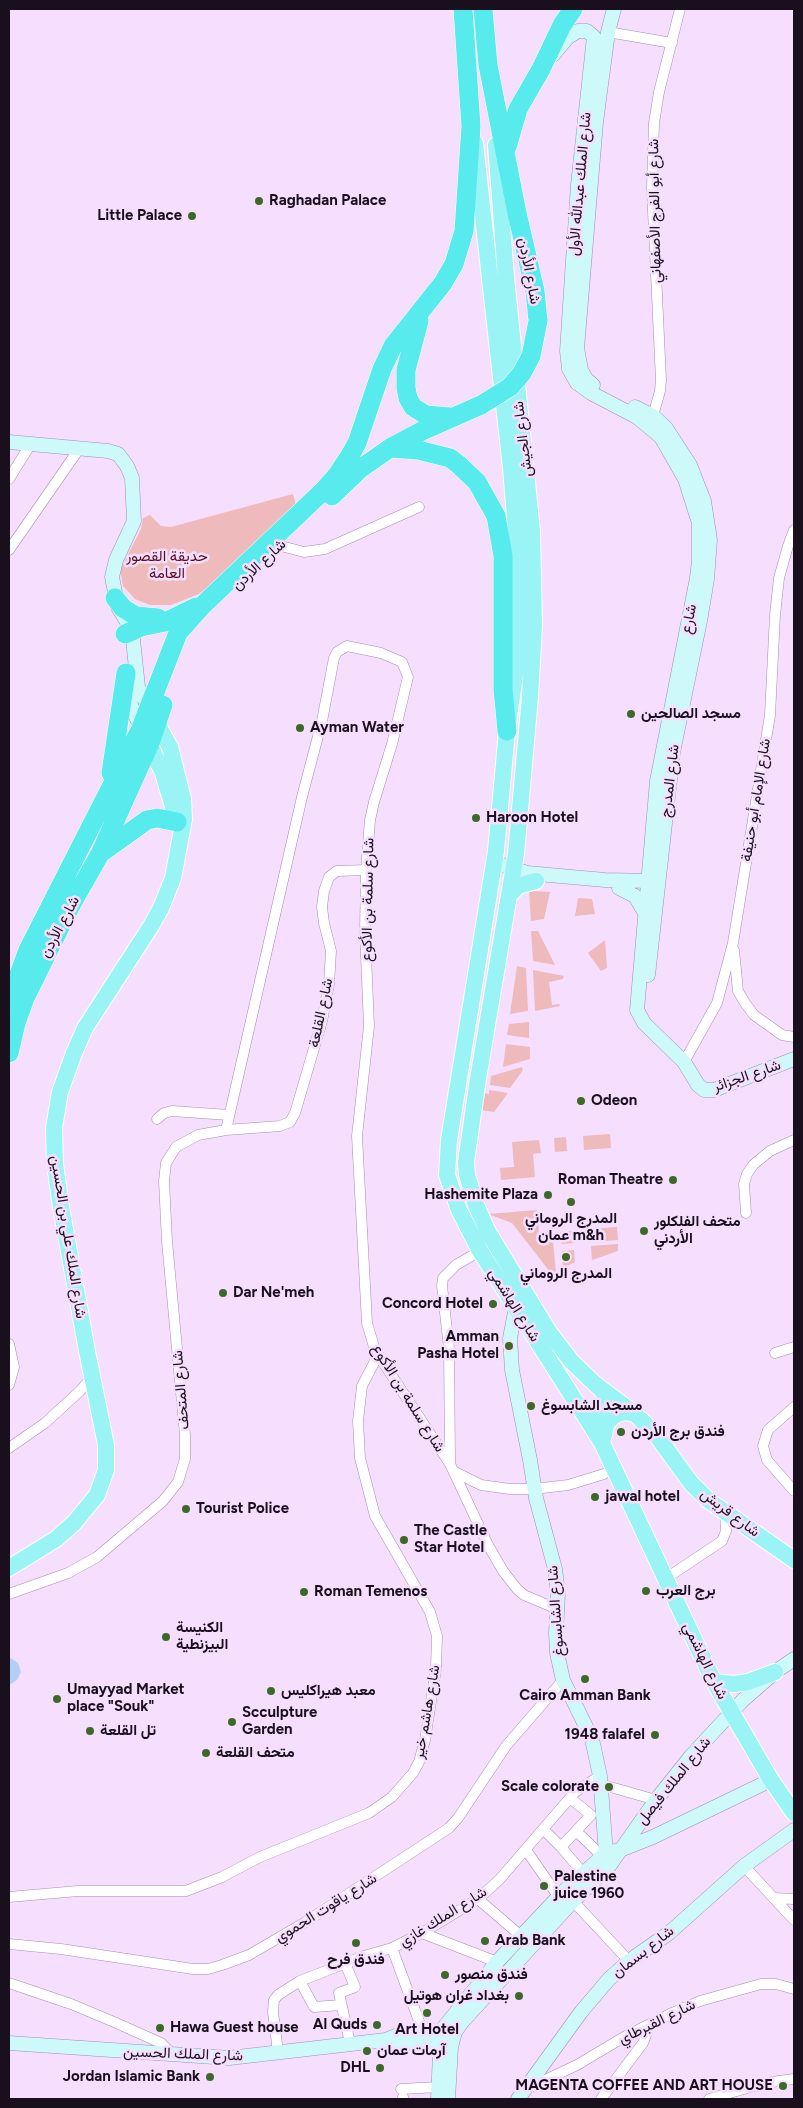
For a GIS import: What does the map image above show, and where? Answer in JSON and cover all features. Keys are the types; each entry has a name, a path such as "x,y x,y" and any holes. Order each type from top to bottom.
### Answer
{"highway":[{"name":"شارع الجيش","path":"463,9 471,102"},
{"name":"شارع الجيش","path":"483,9 488,65"},
{"path":"506,152 518,108 541,69 558,32 573,9"},
{"name":"شارع الأردن","path":"9,1053 16,1023 28,989 71,905 100,854 149,725 190,631 360,469 390,448 422,431 481,405 510,386 522,373 530,356 538,320 535,291 517,213 488,65"},
{"name":"شارع الأردن","path":"9,1001 28,950 108,793 149,725 178,633 204,604 324,490 337,475 350,457 393,346 422,312 444,282 454,264 464,231 471,102"},
{"path":"422,312 406,370 408,398 413,407 426,415 453,417"},
{"path":"390,448 418,450 450,458 460,464 477,482 496,516 504,556 503,689 507,731"},
{"path":"129,632 165,622 204,604"},
{"path":"118,605 136,616 154,619 175,617"},
{"path":"108,793 126,673"},
{"path":"100,854 147,820 156,818 180,826"}],"main road":[{"name":"شارع الملك عبدالله الأول","path":"580,379 578,355 581,299 591,174 608,32 614,9"},
{"name":"شارع الملك عبدالله الأول","path":"541,69 568,37 574,33 587,31 594,37 578,185 568,351 569,369 580,379 590,383 594,391"},
{"name":"شارع الجيش","path":"488,65 506,278 532,530 534,625 530,697 512,872"},
{"name":"شارع الجيش","path":"471,102 507,420 517,542 519,647 507,731 493,868"},
{"name":"شارع المدرج","path":"594,391 669,432 690,465 704,501 704,522 710,540 688,652 673,752 654,885 644,1005 640,1016"},
{"path":"9,442 108,451 118,454 128,466 132,478 134,521 116,560 112,577 118,605 129,632 138,687 149,725"},
{"path":"129,632 126,673 131,705 149,725"},
{"name":"شارع الملك علي بن الحسين","path":"149,725 180,826"},
{"name":"شارع الملك علي بن الحسين","path":"9,1568 41,1549 70,1528 88,1508 101,1487 107,1462 106,1445 92,1377 55,1164 54,1128 56,1110 66,1073 86,1028 161,908 173,878 180,826 184,813 178,776 170,747 149,725"},
{"path":"493,868 528,874 654,885"},
{"name":"شارع الهاشمي","path":"493,868 447,1162 447,1175 455,1199 480,1251 602,1443 714,1682 771,1780 794,1813"},
{"path":"512,872 536,881 619,888 654,885"},
{"name":"شارع الهاشمي","path":"512,872 478,1079 466,1162 467,1174 476,1205 488,1232 549,1332 572,1362 602,1391 635,1414"},
{"path":"509,896 518,886 536,881"},
{"name":"شارع المدرج","path":"640,1016 636,1005 645,913 654,885"},
{"path":"619,888 635,896 645,913"},
{"path":"640,1016 644,1024 684,1062"},
{"name":"شارع الجزائر","path":"684,1062 698,1085 708,1090 794,1059"},
{"name":"شارع الشابسوغ","path":"516,1307 510,1338 512,1370 534,1489 555,1569 558,1593 557,1653 563,1680 592,1739 600,1780 597,1815 609,1853"},
{"path":"580,1409 587,1414 595,1415 602,1412 606,1405 607,1397 602,1391"},
{"path":"602,1443 606,1425 611,1418 626,1412 635,1414"},
{"name":"شارع قريش","path":"635,1414 654,1432 691,1483 708,1500 794,1560"},
{"name":"شارع الملك فيصل","path":"447,2039 497,1962 558,1896 609,1853 656,1800 691,1756 731,1713 775,1672 794,1659"},
{"path":"714,1682 734,1684 748,1682 775,1672"},
{"name":"شارع الملك فيصل","path":"609,1853 653,1837 771,1780"},
{"name":"شارع بسمان","path":"518,2099 528,2088 581,2012 609,1979 629,1961 669,1934 744,1866 794,1830"},
{"name":"شارع الملك فيصل","path":"447,2039 573,1901 610,1865 609,1853"},
{"name":"شارع الملك الحسين","path":"9,2043 236,2058 386,2040 398,2035 423,2032 447,2039"},
{"path":"438,2093 447,2039"},
{"path":"447,2039 448,2099"},
{"name":"شارع الملك الحسين","path":"386,2040 398,2043 447,2039"}],"street":[{"name":"شارع أبو الفرج الأصفهاني","path":"652,421 660,392 661,380 652,189 653,140 659,92 680,9"},
{"path":"608,32 672,43"},
{"path":"9,479 30,445"},
{"path":"9,550 79,449"},
{"path":"281,546 304,552 325,549 420,507"},
{"name":"شارع الإمام أبو حنيفة","path":"684,1062 717,1003 733,944 770,715 775,615 780,578 794,530"},
{"name":"شارع سلمة بن الأكوع","path":"226,1130 302,797 322,721 334,658 337,652 347,646 381,653 399,660 406,669 408,678 392,744 370,820 366,870 365,934 369,1026 357,1136 367,1323 372,1343 378,1356 452,1468 488,1545 508,1577 524,1595 557,1609"},
{"name":"شارع القلعة","path":"226,1130 287,1125 295,1113 322,1021 329,984 331,951 322,907 324,891 329,877 337,871 366,870"},
{"path":"733,944 738,991 745,1003 754,1015 782,1035 794,1037"},
{"path":"157,1119 164,1113 172,1111 229,1115"},
{"name":"شارع المتحف","path":"9,1594 68,1573 97,1558 163,1501 178,1482 185,1459 185,1435 167,1241 164,1170 169,1155 181,1143 198,1135 226,1130"},
{"path":"746,1214 744,1184 747,1174 753,1165 770,1151 794,1140"},
{"path":"480,1251 456,1266 443,1278 442,1286 449,1348 452,1468 467,1479 487,1486 534,1489 568,1485 604,1474"},
{"path":"9,1344 14,1367 9,1385"},
{"path":"775,1353 794,1347"},
{"name":"شارع هاشم خير","path":"9,1896 78,1891 186,1891 222,1877 260,1857 369,1813 392,1797 413,1773 422,1754 425,1740 436,1669 437,1636 430,1612 375,1516 360,1458 358,1420 362,1386 378,1356"},
{"path":"9,1448 45,1423 80,1391 92,1377"},
{"path":"794,1407 768,1430 763,1446 767,1460 794,1491"},
{"path":"665,1579 722,1541 726,1531 725,1512"},
{"name":"شارع ياقوت الحموي","path":"9,1944 62,1949 193,1969 208,1969 249,1955 304,1923 449,1828 458,1818 506,1746 563,1680"},
{"path":"600,1780 656,1800"},
{"name":"شارع الملك غازي","path":"278,2052 273,2012 274,2000 286,1988 345,1963 392,1948 422,1933 478,1898 499,1880 575,1792 600,1780"},
{"path":"561,1847 576,1831 597,1815 570,1798"},
{"path":"543,1829 583,1874"},
{"path":"576,1831 609,1853"},
{"path":"526,1850 558,1896"},
{"path":"744,1866 794,1920"},
{"path":"478,1898 521,1936"},
{"path":"774,1898 794,1899"},
{"path":"573,1901 629,1961"},
{"path":"422,1933 497,1962"},
{"path":"392,1948 423,2032"},
{"path":"345,1963 355,1987 339,1993 350,2043"},
{"path":"300,1981 314,2006 341,2005"},
{"path":"9,1983 70,2004 114,2022 161,2043 173,2055"},
{"name":"شارع القبرطاي","path":"528,2088 577,2065 647,2026 700,2001 750,1986 776,1984 794,1989"},
{"path":"600,2099 643,2043 647,2033 647,2026"},
{"path":"709,2099 764,2083 794,2079"},
{"path":"402,2095 438,2093"}],"green space":[{"name":"حديقة القصور العامة","path":"293,494 296,505 226,574 199,594 171,605 150,605 135,599 123,586 120,570 141,529 143,518 150,515 161,526 171,527"},
{"path":"529,891 550,892 544,919 531,921"},
{"path":"578,898 592,899 595,914 575,916"},
{"path":"531,931 538,931 555,965 533,961"},
{"path":"605,940 607,968 601,971 588,953"},
{"path":"517,966 526,968 528,1011 510,1014"},
{"path":"533,970 564,976 563,979 549,982 552,1005 559,1004 560,1006 535,1011"},
{"path":"529,1022 529,1038 507,1035 509,1024"},
{"path":"506,1044 530,1047 530,1059 503,1067"},
{"path":"522,1067 523,1070 510,1088 490,1085 491,1076"},
{"path":"489,1090 508,1093 494,1112 481,1110 484,1093 489,1094"},
{"path":"610,1134 611,1148 584,1150 583,1136"},
{"path":"566,1137 567,1151 555,1152 554,1138"},
{"path":"539,1140 541,1153 533,1154 535,1177 501,1180 500,1168 514,1167 512,1142"},
{"path":"537,1210 539,1233 552,1232 556,1272 550,1272 512,1223 488,1214"},
{"path":"617,1227 618,1240 591,1242 590,1229"},
{"path":"573,1231 574,1243 561,1244 560,1232"},
{"path":"618,1244 618,1251 592,1260 591,1246"},
{"path":"574,1250 575,1262 563,1268 562,1251"}],"water":[{"path":"9,1657 18,1663 21,1672 17,1680 9,1685"}],"place":[{"name":"Raghadan Palace","path":"259,201"},
{"name":"Little Palace","path":"192,216"},
{"name":"مسجد الصالحين","path":"631,714"},
{"name":"Ayman Water","path":"300,728"},
{"name":"Haroon Hotel","path":"476,818"},
{"name":"Odeon","path":"581,1101"},
{"name":"Roman Theatre","path":"673,1180"},
{"name":"Hashemite Plaza","path":"548,1195"},
{"name":"المدرج الروماني عمان m&h","path":"571,1202"},
{"name":"متحف الفلكلور الأردني","path":"644,1231"},
{"name":"المدرج الروماني","path":"566,1257"},
{"name":"Dar Ne'meh","path":"223,1293"},
{"name":"Concord Hotel","path":"493,1304"},
{"name":"Amman Pasha Hotel","path":"509,1346"},
{"name":"مسجد الشابسوغ","path":"531,1406"},
{"name":"فندق برج الأردن","path":"621,1432"},
{"name":"jawal hotel","path":"595,1497"},
{"name":"Tourist Police","path":"186,1509"},
{"name":"The Castle Star Hotel","path":"404,1540"},
{"name":"برج العرب","path":"646,1591"},
{"name":"Roman Temenos","path":"304,1592"},
{"name":"الكنيسة البيزنطية","path":"166,1637"},
{"name":"Cairo Amman Bank","path":"585,1679"},
{"name":"معبد هيراكليس","path":"271,1691"},
{"name":"Umayyad Market place \"Souk\"","path":"57,1699"},
{"name":"Scculpture Garden","path":"232,1722"},
{"name":"تل القلعة","path":"90,1731"},
{"name":"1948 falafel","path":"655,1735"},
{"name":"متحف القلعة","path":"206,1753"},
{"name":"Scale colorate","path":"609,1787"},
{"name":"Palestine juice 1960","path":"544,1886"},
{"name":"Arab Bank","path":"485,1941"},
{"name":"فندق فرح","path":"356,1943"},
{"name":"فندق منصور","path":"445,1975"},
{"name":"بغداد غران هوتيل","path":"519,1996"},
{"name":"Art Hotel","path":"427,2013"},
{"name":"Al Quds","path":"377,2025"},
{"name":"Hawa Guest house","path":"160,2028"},
{"name":"آرمات عمان","path":"367,2051"},
{"name":"DHL","path":"380,2068"},
{"name":"Jordan Islamic Bank","path":"210,2077"},
{"name":"MAGENTA COFFEE AND ART HOUSE","path":"783,2086"}]}
